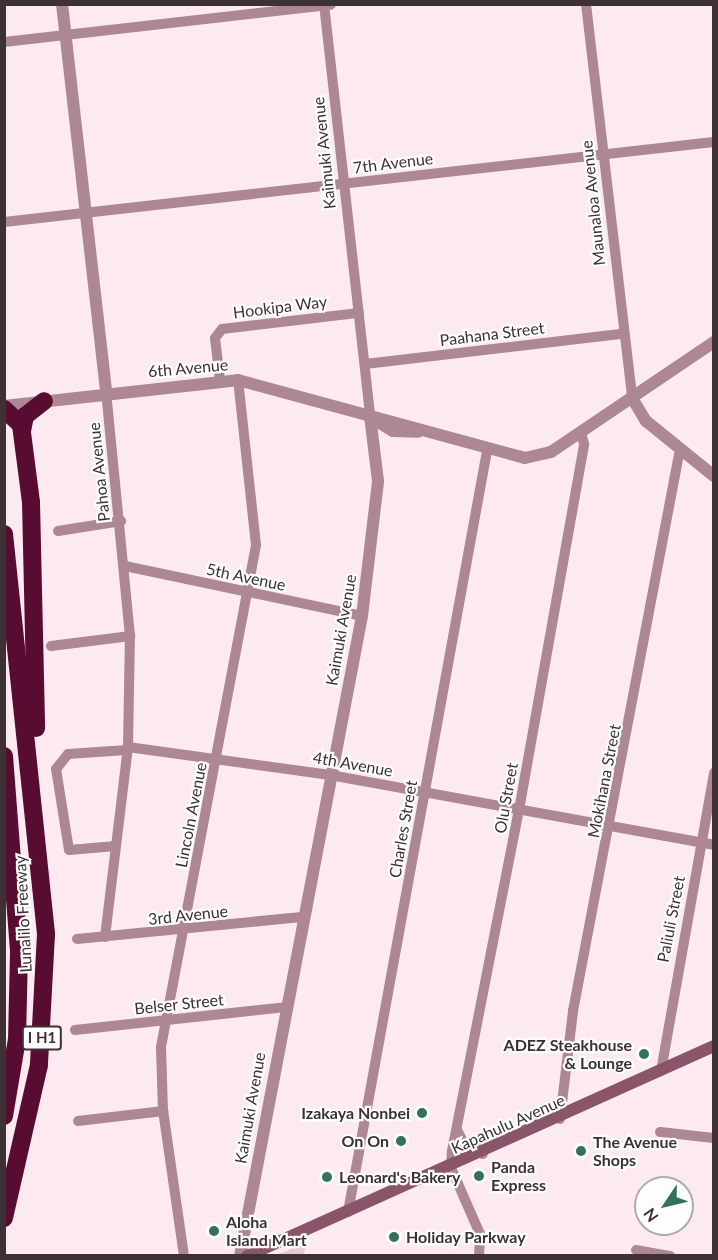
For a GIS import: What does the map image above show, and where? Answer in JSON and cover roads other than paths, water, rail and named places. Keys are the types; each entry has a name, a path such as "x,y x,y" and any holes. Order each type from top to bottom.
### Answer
{"highway":[{"path":"35,814 33,543 22,431 25,416 44,401"},
{"path":"4,408 22,431"},
{"name":"Lunalilo Freeway","path":"4,534 46,934 44,1018 34,1103 4,1218"},
{"name":"Lunalilo Freeway","path":"4,756 14,854 18,1011 4,1116"},
{"path":"4,802 14,854"}],"main road":[{"name":"Kapahulu Avenue","path":"247,1256 483,1154 714,1046"}],"street":[{"name":"Pahoa Avenue","path":"62,4 84,213 121,521 130,636 128,748 105,937"},
{"name":"Maunaloa Avenue","path":"586,4 622,334 632,398"},
{"path":"4,42 326,5"},
{"name":"Kaimuki Avenue","path":"240,1256 302,917 362,616 376,517 374,447 326,5"},
{"name":"7th Avenue","path":"4,222 714,142"},
{"name":"Hookipa Way","path":"220,380 216,338 222,329 359,313"},
{"name":"Paahana Street","path":"365,364 622,334"},
{"name":"6th Avenue","path":"4,408 106,393 238,380 487,451 534,458 581,433 712,346"},
{"name":"Lincoln Avenue","path":"184,1256 163,1111 161,1047 168,1020 256,545 238,380"},
{"path":"632,398 646,421 714,476"},
{"name":"6th Avenue","path":"370,416 393,431 426,433"},
{"path":"374,447 393,431"},
{"name":"Olu Street","path":"451,1168 519,810 584,444 581,433"},
{"name":"Mokihana Street","path":"560,1119 573,1011 611,825 680,449"},
{"name":"Charles Street","path":"348,1212 487,451"},
{"path":"58,531 121,521"},
{"name":"5th Avenue","path":"125,566 362,616"},
{"path":"51,646 130,636"},
{"name":"4th Avenue","path":"117,846 69,850 55,773 58,761 68,754 128,748 217,758 330,775 714,844"},
{"name":"Paliuli Street","path":"661,1071 714,773"},
{"name":"3rd Avenue","path":"77,939 184,932 302,917"},
{"name":"Belser Street","path":"75,1030 285,1007"},
{"path":"78,1121 163,1111"},
{"path":"457,1130 465,1145 483,1154"},
{"path":"660,1132 714,1138"},
{"path":"451,1168 480,1234 479,1256"},
{"path":"636,1250 670,1256"}],"place":[{"name":"ADEZ Steakhouse & Lounge","path":"644,1054"},
{"name":"Izakaya Nonbei","path":"422,1113"},
{"name":"On On","path":"401,1141"},
{"name":"The Avenue Shops","path":"581,1151"},
{"name":"Panda Express","path":"479,1176"},
{"name":"Leonard's Bakery","path":"327,1177"},
{"name":"Aloha Island Mart","path":"214,1231"},
{"name":"Holiday Parkway","path":"394,1237"}]}
